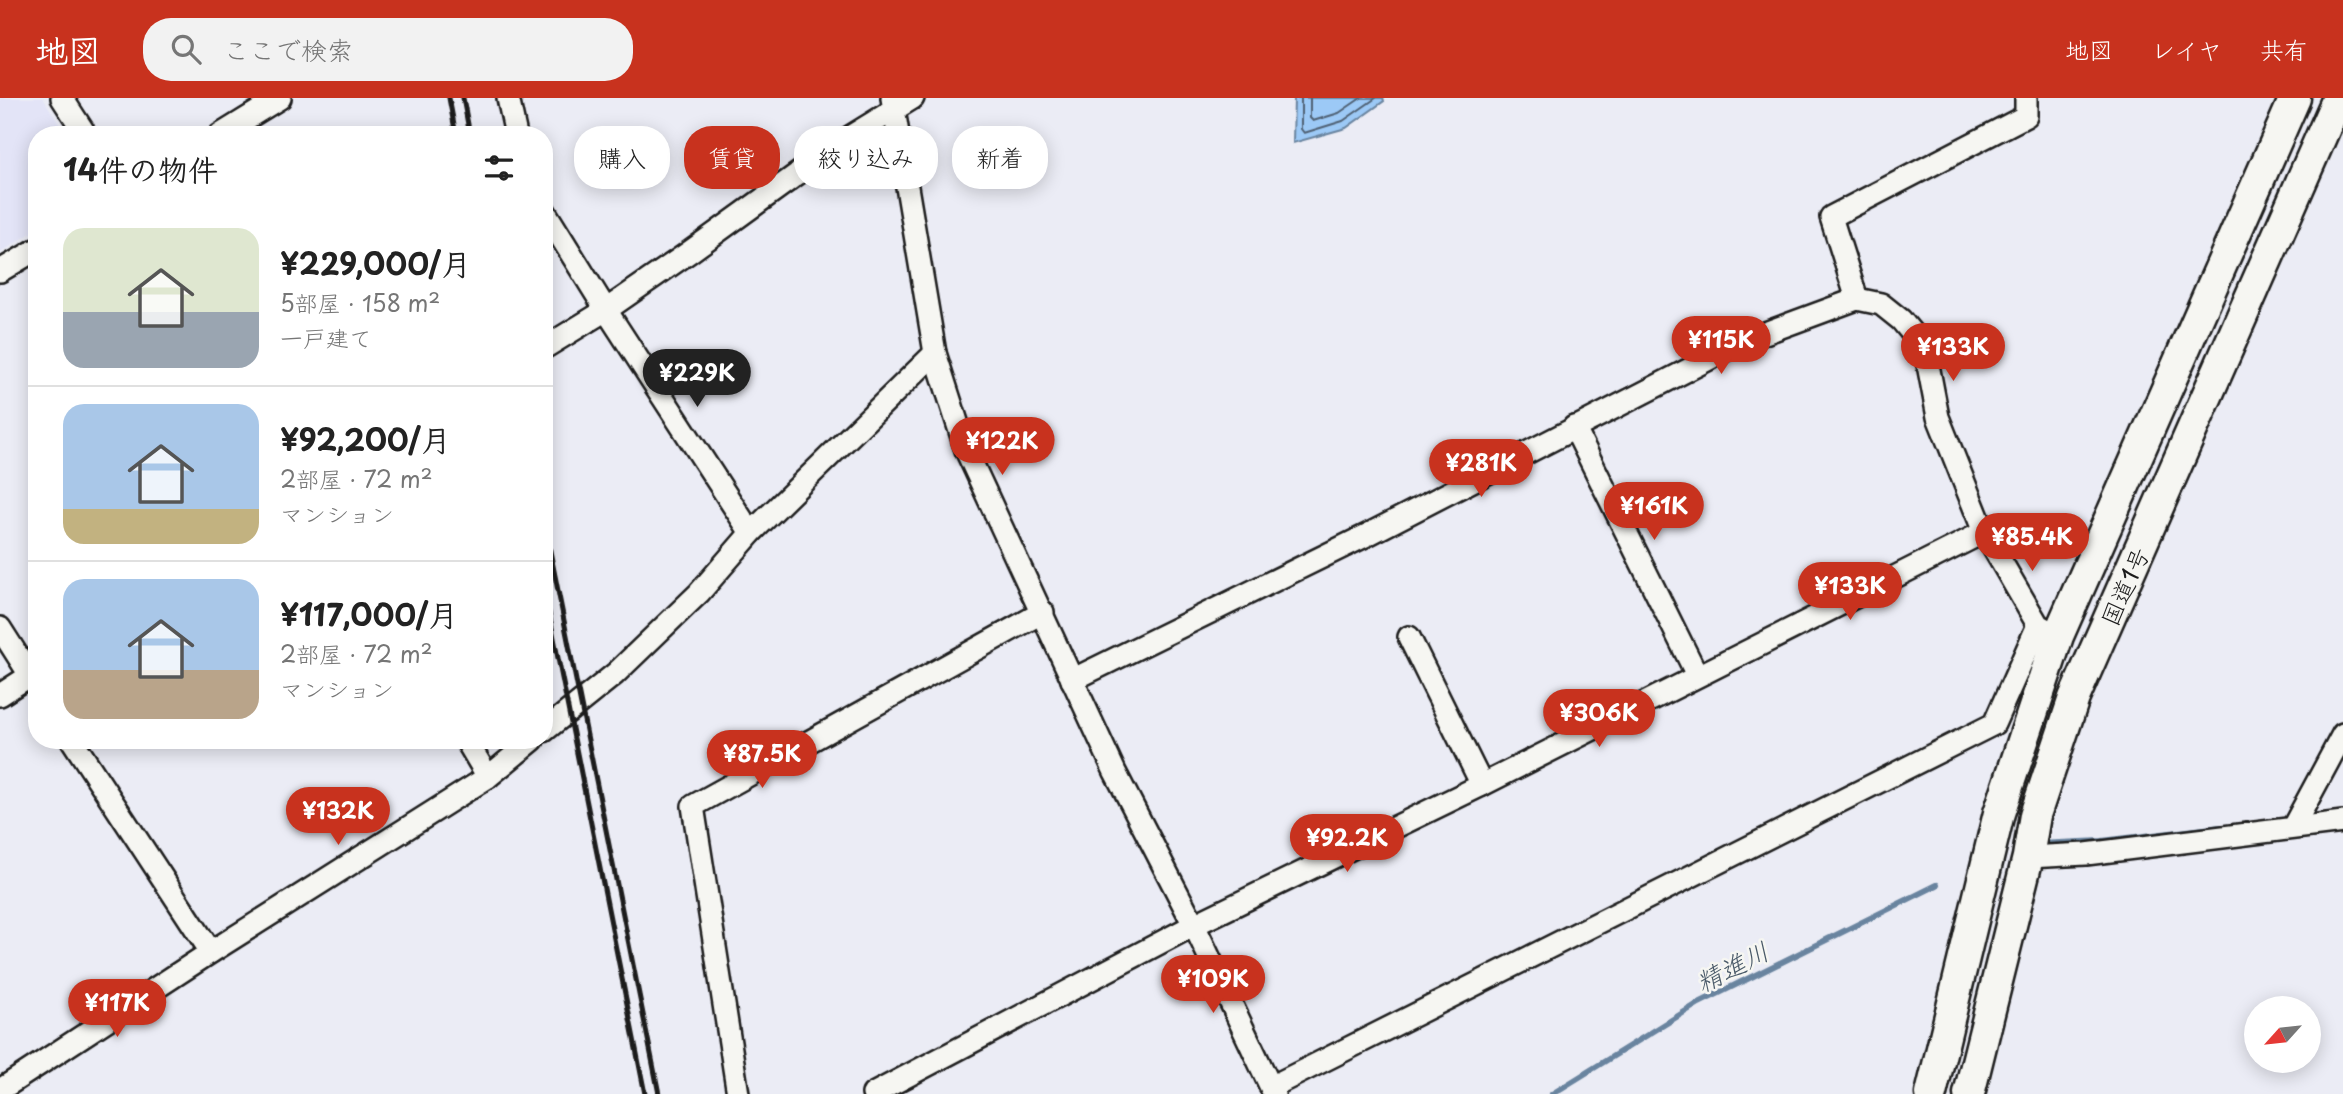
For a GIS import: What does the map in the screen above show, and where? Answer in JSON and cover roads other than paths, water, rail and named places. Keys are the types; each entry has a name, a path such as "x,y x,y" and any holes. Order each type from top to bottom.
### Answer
{"highway":[{"name":"国道1号","path":"1931,1094 1999,813 2048,631 2295,98"},
{"name":"国道1号","path":"1969,1094 2028,857 2035,815 2074,698 2338,98"}],"street":[{"path":"62,98 80,126"},
{"path":"235,126 280,98"},
{"path":"508,98 514,126"},
{"path":"553,342 606,310 691,251 893,104 913,98"},
{"path":"1857,299 1831,217 2026,116 2026,98"},
{"path":"893,104 934,353 966,450 1042,612 1072,681 1115,772 1194,925 1273,1090 1994,724 2048,631 1984,532 1938,417 1925,349 1901,320 1881,304 1857,299 1746,340 1369,534 1072,681"},
{"path":"553,225 751,533"},
{"path":"0,271 28,254"},
{"path":"553,724 615,674 699,593 751,533 934,353"},
{"path":"1574,427 1697,675"},
{"path":"873,1094 1194,925 1482,785 1984,532"},
{"path":"738,1094 693,806 1042,612"},
{"path":"0,628 28,668"},
{"path":"1409,637 1482,785"},
{"path":"0,695 28,681"},
{"path":"2293,827 2343,733"},
{"path":"78,749 211,952"},
{"path":"471,749 488,777"},
{"path":"0,1090 211,952 488,777 522,749"},
{"path":"2028,857 2086,854 2343,822"}],"water":[{"path":"1294,98 1383,98 1384,101 1346,128 1293,143"}],"waterway":[{"name":"精進川","path":"2038,844 2102,841 2221,827"},
{"name":"精進川","path":"1552,1094 1699,1003 1937,885"}],"railway":[{"path":"449,98 454,126"},
{"path":"463,98 468,126"},
{"path":"553,566 659,1094"},
{"path":"553,633 645,1094"}]}
